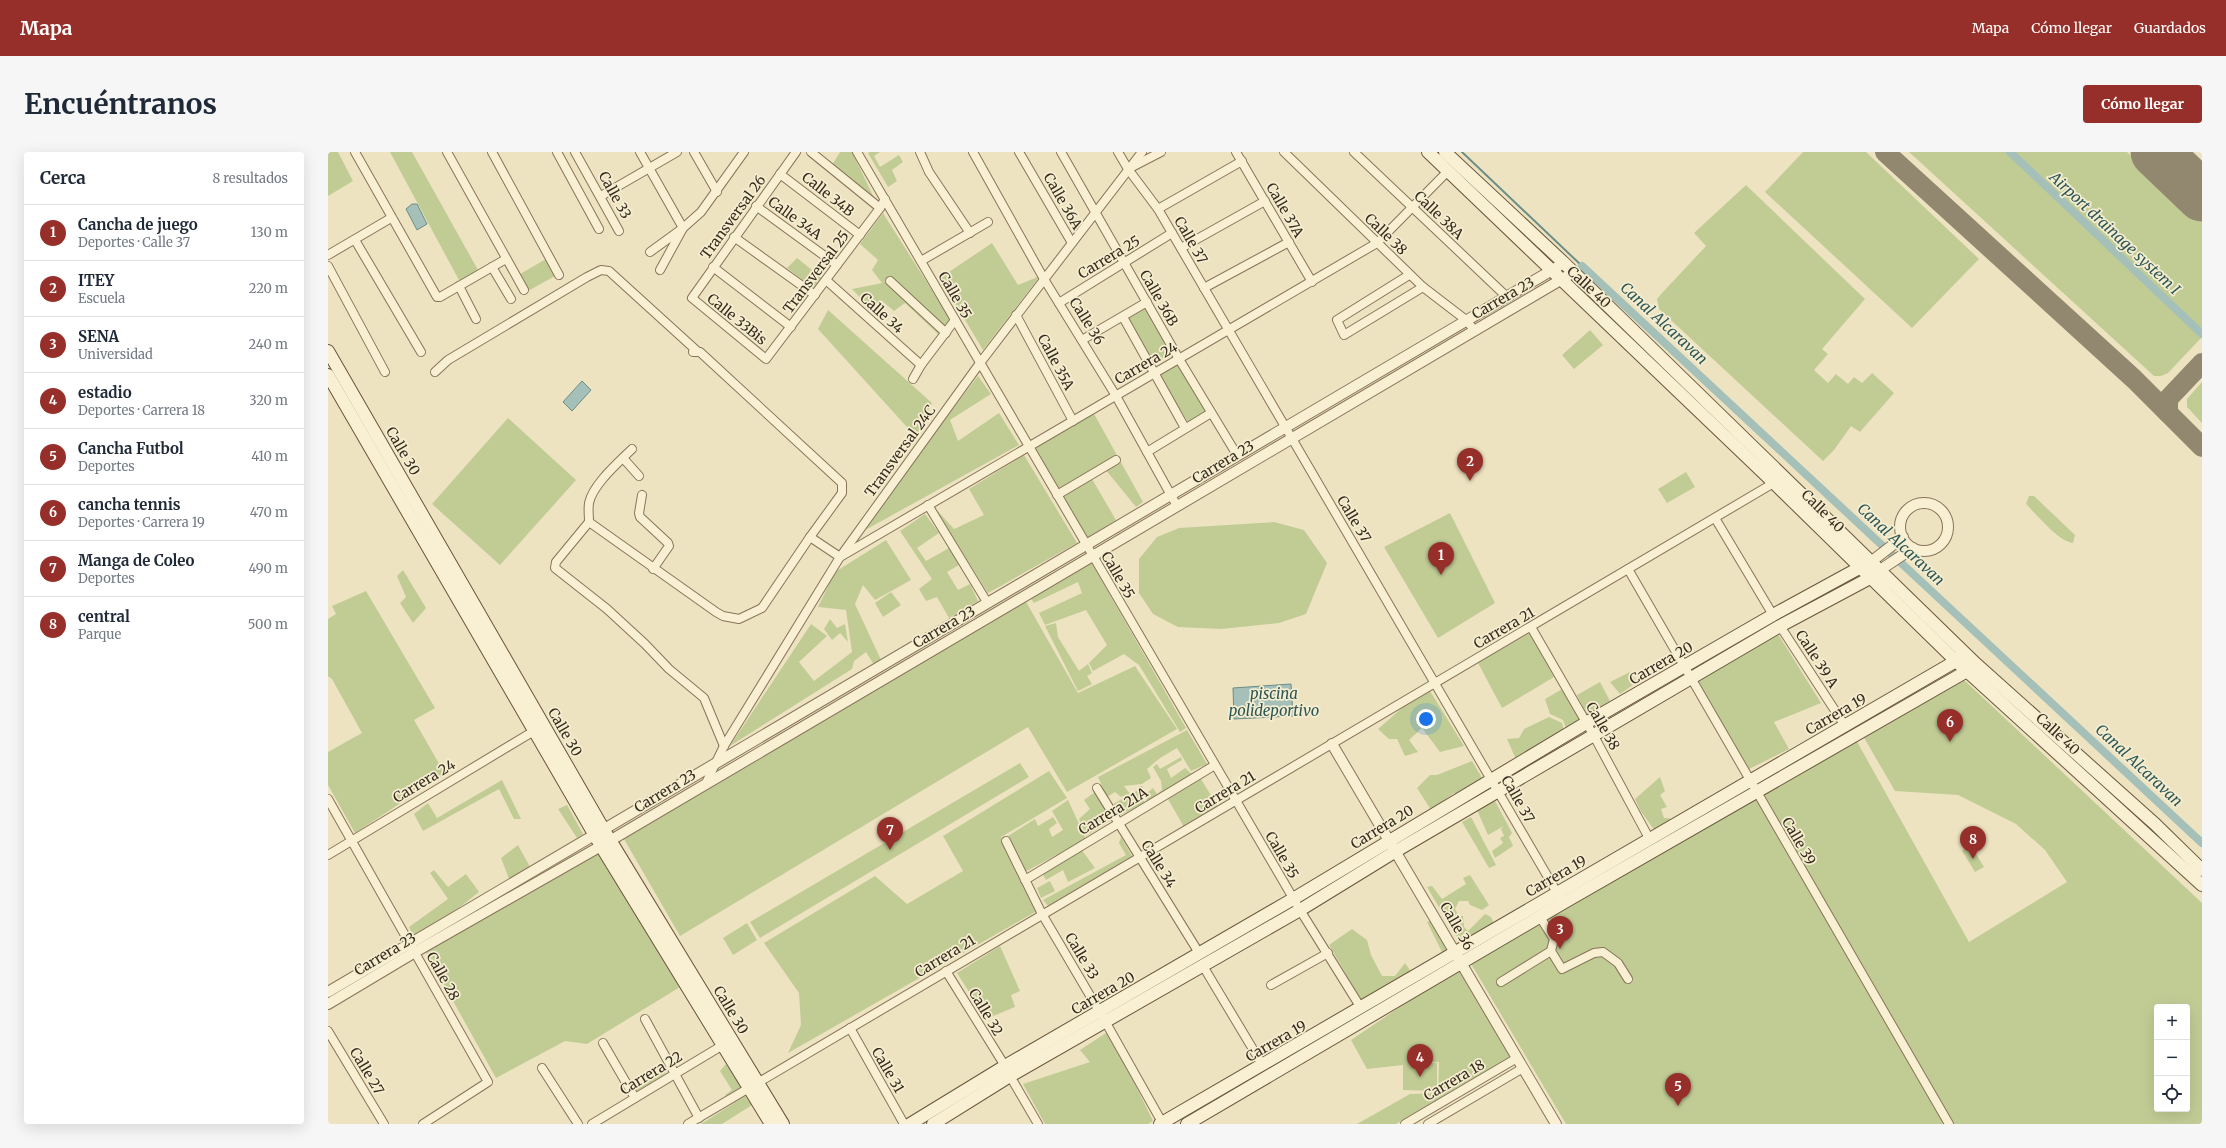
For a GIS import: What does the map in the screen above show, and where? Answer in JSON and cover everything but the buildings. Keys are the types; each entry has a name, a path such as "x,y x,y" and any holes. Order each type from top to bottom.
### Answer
{"main road":[{"name":"Calle 40","path":"1428,152 1550,271 1778,479 1877,558 1961,657"},
{"name":"Calle 40","path":"1445,152 1574,272 1778,479 1870,578 1961,657 2202,885"},
{"name":"Calle 30","path":"328,351 602,838 723,1045 783,1124"},
{"name":"Calle 30","path":"328,375 534,731 602,838 754,1085 771,1124"},
{"name":"Carrera 20","path":"910,1124 1103,1016 1199,953 1293,899 1586,723 1773,615 1877,558"},
{"name":"Carrera 20","path":"1103,1016 1204,966 1300,910 1396,850 1499,792 1690,678 1780,626 1870,578 1884,568"},
{"name":"Carrera 19","path":"1186,1124 1540,917 1753,787 1845,726 1961,657"},
{"name":"Calle 40","path":"1971,667 2155,824 2202,870"},
{"name":"Carrera 19","path":"1162,1124 1557,892 1650,840 1753,787 1971,667"},
{"name":"Carrera 20","path":"933,1124 1007,1071"}],"street":[{"path":"355,152 437,297 506,259"},
{"path":"447,152 524,290"},
{"path":"492,152 559,275"},
{"path":"557,152 598,229"},
{"name":"Calle 33","path":"576,152 619,231"},
{"path":"640,152 683,228"},
{"path":"600,196 648,167 677,152"},
{"path":"694,152 717,192"},
{"path":"650,252 683,228 701,212 717,192 744,152"},
{"name":"Transversal 26","path":"692,298 756,206 796,152"},
{"path":"811,152 880,208"},
{"name":"Calle 35","path":"857,152 1293,899 1361,1008"},
{"path":"920,152 929,172 970,233"},
{"name":"Calle 36","path":"973,152 1044,279 1116,396 1177,506"},
{"name":"Calle 36A","path":"1019,152 1072,243"},
{"name":"Calle 36B","path":"1061,152 1179,359 1238,455"},
{"name":"Calle 37","path":"1118,152 1128,169 1158,209 1563,903"},
{"name":"Transversal 24C","path":"706,783 724,746 840,557 980,363 1142,152"},
{"path":"1128,169 1161,152"},
{"name":"Calle 37A","path":"1236,152 1312,282"},
{"name":"Calle 38A","path":"1354,152 1506,297"},
{"name":"Calle 38","path":"1288,154 1423,288 1466,320 1475,331"},
{"path":"1158,209 1242,161"},
{"name":"Carrera 24","path":"840,557 1377,244 1414,208 1448,171"},
{"name":"Calle 34B","path":"780,174 860,235"},
{"name":"Transversal 25","path":"766,359 837,266 885,199"},
{"path":"1180,248 1265,201"},
{"name":"Calle 34A","path":"756,206 837,266"},
{"path":"328,255 391,218"},
{"path":"921,261 988,222"},
{"path":"660,270 683,228"},
{"name":"Carrera 25","path":"1059,303 1172,234"},
{"path":"734,237 815,295"},
{"path":"355,240 421,352"},
{"path":"1204,288 1289,242"},
{"name":"Carrera 23","path":"328,1004 602,838 716,763 1564,263"},
{"path":"328,266 386,372"},
{"path":"492,267 511,299"},
{"path":"713,267 791,327"},
{"path":"434,372 448,360 587,277 604,270 609,271 694,352 700,352 842,483 842,494 810,537 762,608 739,619 723,616 687,590 653,569 589,522"},
{"name":"Carrera 23","path":"328,992 409,942 706,783 1574,272"},
{"path":"1410,275 1337,320 1344,335 1423,288"},
{"name":"Calle 34","path":"826,280 921,365"},
{"path":"890,281 946,333"},
{"path":"459,286 476,319"},
{"name":"Calle 33Bis","path":"692,298 766,359"},
{"path":"1082,340 1147,302"},
{"name":"Calle 35A","path":"1016,315 1073,421"},
{"path":"1123,317 1185,428"},
{"path":"913,379 921,365 955,320"},
{"path":"1147,452 1211,413"},
{"path":"632,449 606,476 591,495 588,507 589,522 556,562 555,568 607,609 645,644 669,669 704,698 724,746"},
{"path":"623,458 639,476"},
{"path":"1057,495 1116,460"},
{"name":"Carrera 21","path":"688,1124 1531,627 1778,479"},
{"path":"642,495 638,513 640,517 668,543 669,546 653,569"},
{"path":"1884,568 1913,548 1929,550 1942,542 1948,529 1948,522 1941,509 1928,503 1913,505 1903,515 1901,522 1903,537 1913,548"},
{"path":"928,505 987,602"},
{"path":"1715,518 1773,615"},
{"path":"810,537 840,557"},
{"path":"1877,558 1903,537"},
{"name":"Calle 39","path":"1628,569 1949,1124"},
{"name":"Calle 39 A","path":"1780,626 1845,726"},
{"name":"Calle 38","path":"1531,627 1594,736 1650,840"},
{"name":"Carrera 24","path":"328,855 534,731"},
{"name":"Calle 36","path":"1332,744 1456,951 1555,1124"},
{"name":"Carrera 21A","path":"1025,880 1215,765"},
{"name":"Calle 34","path":"1097,788 1199,953"},
{"name":"Calle 28","path":"328,799 488,1082 423,1124"},
{"name":"Calle 33","path":"1006,841 1042,914 1103,1016 1162,1124"},
{"path":"1500,982 1551,951 1554,939 1540,917"},
{"path":"1551,951 1562,969 1594,953 1603,952 1618,963 1628,980"},
{"path":"1271,985 1328,953"},
{"path":"1204,966 1263,1066"},
{"name":"Calle 32","path":"946,971 1038,1124"},
{"path":"645,1019 674,1075 699,1118"},
{"name":"Calle 31","path":"850,1028 904,1124"},
{"name":"Calle 27","path":"328,1030 384,1124"},
{"path":"603,1043 635,1098"},
{"name":"Carrera 22","path":"592,1124 723,1045"},
{"name":"Carrera 18","path":"1404,1124 1517,1058"},
{"path":"542,1068 578,1124"},
{"name":"Carrera 18","path":"1428,1124 1523,1068"}],"green space":[{"path":"328,152 338,152 353,181 328,196"},
{"path":"390,152 412,152 478,270 460,282"},
{"path":"840,152 852,152 877,204 832,165"},
{"path":"880,152 874,156 880,167 899,155 903,162 892,170 897,181 888,187 868,153"},
{"path":"1803,152 1866,152 1979,259 1912,328 1765,192"},
{"path":"1909,152 2127,152 2202,221 2202,337 2168,373 2161,376 2154,376"},
{"path":"1746,185 1865,299 1822,349 1828,354 1814,370 1828,383 1836,374 1848,384 1854,377 1862,383 1872,373 1894,393 1860,432 1851,426 1834,450 1823,461 1659,309 1657,299 1706,246 1694,233"},
{"path":"883,213 950,319 938,334 905,303 894,311 881,300 871,309 852,289 882,283 872,270 878,260 860,244"},
{"path":"992,243 1018,285 1040,276 983,350 940,278"},
{"path":"797,258 823,279 813,288 787,268"},
{"path":"546,259 555,276 528,291 520,274"},
{"path":"1146,304 1174,353 1154,364 1126,315"},
{"path":"828,310 932,403 916,437 818,329"},
{"path":"1590,330 1603,345 1574,369 1562,355"},
{"path":"1179,363 1208,409 1188,422 1159,375"},
{"path":"978,376 991,394 950,420 958,441 999,413 1019,445 858,534"},
{"path":"2202,382 2202,423 2187,407 2187,399"},
{"path":"1093,412 1143,502 1136,507 1105,469 1092,479 1116,520 1087,538 1034,447"},
{"path":"508,418 576,480 500,565 432,504"},
{"path":"1024,455 1077,543 988,593 935,508 954,529 984,515 969,489"},
{"path":"1686,472 1695,487 1667,503 1658,489"},
{"path":"2029,496 2034,496 2075,535 2073,543 2054,533 2026,504"},
{"path":"1450,513 1495,603 1438,638 1384,547"},
{"path":"925,514 939,533 917,548 926,561 949,548 959,565 947,572 958,590 970,584 978,601 949,618 937,597 926,601 919,589 932,579 900,531"},
{"path":"1274,522 1304,530 1327,563 1306,614 1279,623 1221,629 1178,627 1153,614 1139,593 1139,559 1157,537 1179,528"},
{"path":"886,540 911,580 875,600 863,585 855,604 881,660 874,665 866,652 854,661 852,669 730,746 811,624 827,636 799,662 814,681 852,652 846,610 818,607 835,572"},
{"path":"1091,562 1186,728 1180,732 1139,665 1124,654 1093,671 1089,663 1107,645 1086,610 1045,625 1039,613 1082,593 1078,582 1034,603 1030,597"},
{"path":"403,570 426,608 413,623 400,603 406,597 397,576"},
{"path":"366,591 435,708 414,720 445,774 355,833 328,785 328,752 362,733 332,679 328,676 328,619 336,614 332,606"},
{"path":"891,592 901,605 883,617 875,603"},
{"path":"1025,600 1078,693 1135,666 1177,729 1067,792 1028,727 680,936 624,839"},
{"path":"830,619 837,628 845,624 848,642 840,633 832,640 824,629"},
{"path":"1056,623 1058,637 1079,671 1088,664 1092,673 1087,676 1092,684 1078,691 1045,626"},
{"path":"1530,633 1554,677 1502,708 1478,663"},
{"path":"1778,634 1821,703 1774,722 1789,749 1749,769 1696,681"},
{"path":"1630,672 1637,682 1620,694 1610,682"},
{"path":"1963,679 2202,903 2202,1124 1566,1124 1470,962 1855,738 1969,942 2067,882 2045,850 2016,824 1958,795 1895,791 1863,736"},
{"path":"1600,682 1610,701 1587,715 1577,695"},
{"path":"1564,688 1582,723 1567,731 1563,720 1550,714 1545,699"},
{"path":"1430,691 1464,746 1440,752 1422,728 1409,740 1418,752 1405,756 1397,739 1389,739 1378,729 1402,708"},
{"path":"1549,717 1562,723 1565,734 1518,764 1507,739 1519,738 1524,729"},
{"path":"1187,730 1207,764 1191,771 1177,748 1160,758 1147,769 1151,778 1142,784 1124,786 1130,794 1121,797 1115,792 1107,797 1098,777"},
{"path":"1181,757 1182,760 1167,769 1171,778 1185,768 1192,774 1148,802 1139,786 1142,786 1146,794 1153,788 1157,794 1162,790 1161,781 1153,767 1157,764 1160,769"},
{"path":"1472,761 1485,783 1463,797 1454,793 1431,810 1417,788 1430,775 1437,775"},
{"path":"1020,763 1029,777 760,938 750,922"},
{"path":"1049,771 1067,798 1001,837 1037,911 788,1053 801,1025 799,993 764,943 875,876 907,904 963,871 943,836"},
{"path":"1660,777 1665,791 1660,795 1667,807 1661,809 1664,818 1669,818 1673,822 1655,831 1640,810 1635,799"},
{"path":"1201,779 1218,807 1184,827 1168,799"},
{"path":"502,780 521,819 514,819 499,789 423,831 414,814 428,803 437,818"},
{"path":"1138,790 1145,803 1119,816 1113,804"},
{"path":"1095,792 1111,820 1086,836 1079,819 1090,809 1084,800"},
{"path":"1068,800 1086,839 1023,873 1005,838 1035,819 1038,826 1053,817 1057,823 1049,829 1052,837 1063,830 1052,811"},
{"path":"1495,801 1512,833 1509,837 1513,846 1495,858 1492,851 1503,843 1500,838 1504,836 1501,829 1504,826 1488,835 1477,810"},
{"path":"567,805 583,834 577,838 558,809"},
{"path":"1471,817 1496,865 1489,868 1462,822"},
{"path":"1121,837 1132,856 1048,906 1043,900 1126,855 1119,843"},
{"path":"518,845 530,867 509,879 501,858"},
{"path":"1966,848 1973,849 1984,867 1975,872 1962,851"},
{"path":"1081,849 1095,868 1068,882 1063,870 1046,880 1042,873"},
{"path":"598,853 680,987 587,1044 565,1041 496,1078 425,951"},
{"path":"434,870 448,887 466,874 479,892 451,914 414,937 409,927 448,899 430,873"},
{"path":"1470,875 1489,905 1482,910 1470,905 1468,901 1459,901 1455,909 1459,916 1463,916 1464,927 1468,931 1485,914 1491,917 1494,924 1462,946 1427,887 1432,886 1442,899 1466,884 1463,878"},
{"path":"1050,881 1055,891 1041,898 1037,888"},
{"path":"1435,918 1452,949 1443,954 1427,922"},
{"path":"747,923 757,940 733,955 723,938"},
{"path":"1352,929 1367,940 1371,955 1382,976 1395,976 1405,963 1412,973 1363,1003 1329,945"},
{"path":"1000,946 1020,991 1011,995 1015,1007 986,1019 957,973"},
{"path":"1461,966 1513,1056 1396,1124 1357,1124 1410,1094 1438,1093 1439,1062 1421,1063 1437,1063 1437,1091 1403,1090 1403,1065 1367,1069 1351,1040"},
{"path":"1109,1031 1153,1121 1148,1124 1045,1124 1023,1084 1090,1062 1080,1050"},
{"path":"726,1064 743,1089 729,1098 725,1095 732,1090 720,1071"},
{"path":"664,1070 666,1073 635,1095 632,1089"},
{"path":"745,1096 752,1105 722,1124 701,1124"}],"water":[{"path":"412,204 417,204 427,224 417,230 406,209"},
{"path":"582,381 591,390 572,411 563,402"},
{"name":"piscina polideportivo","path":"1291,684 1293,716 1234,719 1233,688"}],"waterway":[{"path":"1462,152 1582,266"},
{"name":"Airport drainage system I","path":"2010,152 2202,334"},
{"name":"Canal Alcaravan","path":"1582,266 2202,843"}],"taxiway":[{"path":"1885,152 2134,379 2202,447"},
{"path":"2168,413 2168,399 2202,363"}],"runway":[{"path":"2156,152 2202,196"}],"place":[{"name":"ITEY","path":"1470,481"},
{"name":"Cancha de juego","path":"1441,575"},
{"name":"cancha tennis","path":"1950,742"},
{"name":"Manga de Coleo","path":"890,850"},
{"name":"central","path":"1973,859"},
{"name":"SENA","path":"1560,949"},
{"name":"estadio","path":"1420,1077"},
{"name":"Cancha Futbol","path":"1678,1106"}]}
